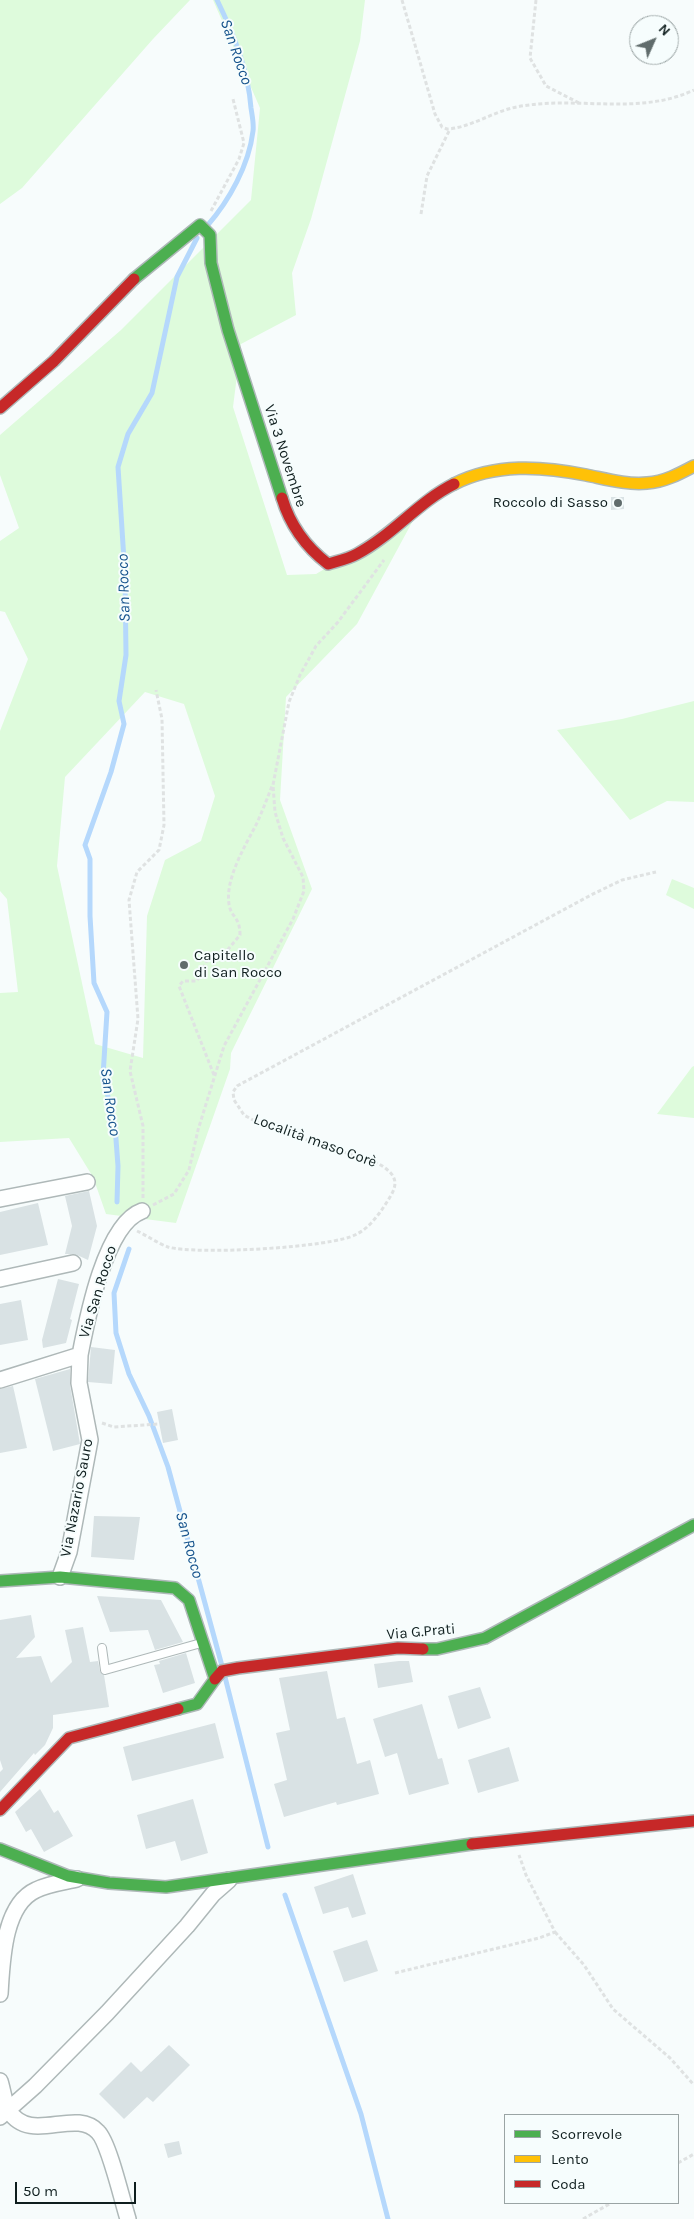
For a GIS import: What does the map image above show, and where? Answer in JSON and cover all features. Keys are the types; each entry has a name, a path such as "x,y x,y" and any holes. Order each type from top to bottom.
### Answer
{"street":[{"path":"0,408 54,361 140,273 205,230"},
{"name":"Via 3 Novembre","path":"205,230 211,263 228,330 286,512 297,533 316,555 328,564 357,554 462,478 483,472 510,468 540,468 628,484 646,484 662,481 694,466"},
{"path":"0,1200 87,1182"},
{"name":"Via San Rocco","path":"80,1354 109,1248 125,1225 136,1213 142,1211"},
{"path":"0,1279 73,1263"},
{"path":"0,1380 80,1354"},
{"name":"Via Nazario Sauro","path":"60,1577 69,1552 90,1440 79,1383 80,1354"},
{"name":"Via G.Prati","path":"218,1675 238,1668 300,1662 398,1648 437,1649 485,1638 694,1525"},
{"path":"0,1581 60,1577 175,1588 188,1600 203,1643 218,1675 198,1704 69,1738 0,1810"},
{"path":"0,1849 53,1872 77,1879 109,1884 166,1887 229,1880 513,1838 694,1821"},
{"path":"0,1994 2,1956 8,1929 22,1900 36,1890 77,1879"},
{"path":"4,2113 107,2013 187,1926 213,1894 229,1880"},
{"path":"0,2081 4,2113"},
{"path":"4,2113 28,2126 82,2123 96,2130 105,2141 128,2219"}],"lane":[{"path":"102,1648 105,1670 203,1643"}],"path":[{"path":"402,0 435,114 442,127 450,129 513,108 580,103 621,105 663,100 694,90"},
{"path":"536,0 530,58 546,86 580,103"},
{"path":"205,230 242,149 243,135 233,98"},
{"path":"421,214 427,176 450,129"},
{"path":"214,1077 179,986 183,981 197,982 207,960 225,953 240,935 240,923 229,904 231,887 240,853 256,824 272,785 289,702 300,674 316,646 338,622 389,554"},
{"path":"156,690 162,719 164,825 159,850 138,872 129,900 138,1019 130,1071 143,1126 142,1211 174,1194 189,1170 198,1130 224,1046 293,919 304,891 303,877 283,838 274,812 272,785"},
{"name":"Località maso Corè","path":"125,1225 167,1246 215,1252 337,1241 357,1234 379,1213 393,1193 396,1183 390,1171 379,1164 262,1124 244,1115 234,1100 233,1092 237,1086 591,895 622,880 656,872"},
{"path":"87,1419 114,1427 159,1424"},
{"path":"513,1838 526,1875 555,1932 584,1965 613,2009 670,2058 694,2085"},
{"path":"395,1973 539,1938 555,1932"},
{"path":"679,2162 694,2154"},
{"path":"583,2219 608,2204"}],"green space":[{"path":"0,0 190,0 153,39 22,188 0,204"},
{"path":"213,0 365,0 360,41 311,219 292,273 296,315 241,344 233,407 287,575 316,574 416,515 357,624 286,697 280,800 312,889 231,1053 230,1069 176,1223 106,1214 93,1177 69,1138 0,1142 0,993 18,992 7,899 0,891 0,731 28,659 5,612 0,611 0,541 19,528 0,475 0,435 121,330 251,200 260,108","holes":["145,692 184,704 215,796 201,841 165,860 147,916 143,1058 95,1044 57,866 65,777"]},
{"path":"694,701 694,802 667,801 630,820 557,730 622,719"},
{"path":"672,879 694,888 694,909 666,895"},
{"path":"694,1066 694,1118 657,1114 692,1067"}],"building":[{"name":"Roccolo di Sasso","path":"611,497 624,497 624,509 611,510"},
{"path":"89,1191 97,1226 88,1260 75,1254 65,1254 72,1226 65,1196"},
{"path":"38,1203 48,1245 0,1255 0,1212"},
{"path":"58,1279 79,1284 70,1319 72,1320 66,1343 43,1348 42,1340"},
{"path":"21,1300 28,1340 0,1345 0,1304"},
{"path":"91,1347 115,1350 112,1384 88,1382"},
{"path":"70,1369 70,1385 80,1444 53,1451 35,1379"},
{"path":"13,1386 27,1448 0,1453 0,1389"},
{"path":"172,1409 178,1440 163,1443 157,1412"},
{"path":"94,1516 140,1517 134,1560 91,1557"},
{"path":"97,1596 161,1600 183,1642 155,1650 148,1630 110,1632"},
{"path":"31,1615 35,1637 16,1658 41,1656 51,1683 72,1662 65,1630 83,1627 90,1662 98,1661 100,1671 104,1675 109,1707 53,1715 53,1728 45,1745 35,1755 34,1753 0,1792 0,1772 3,1769 0,1760 0,1620"},
{"path":"186,1653 195,1683 163,1693 154,1665 160,1664 159,1661"},
{"path":"409,1661 413,1682 378,1688 374,1664"},
{"path":"327,1671 337,1719 345,1717 357,1764 370,1760 379,1794 337,1805 336,1802 284,1817 274,1784 287,1780 276,1733 290,1730 279,1678"},
{"path":"480,1687 491,1718 458,1729 448,1696"},
{"path":"422,1704 438,1759 442,1758 449,1784 409,1795 397,1753 385,1757 373,1719"},
{"path":"215,1723 224,1758 132,1781 123,1747"},
{"path":"509,1747 519,1781 478,1793 468,1760"},
{"path":"40,1789 54,1813 58,1810 73,1836 44,1852 31,1829 26,1832 15,1812"},
{"path":"193,1799 208,1853 181,1861 175,1841 146,1849 137,1815"},
{"path":"353,1874 366,1914 352,1918 348,1907 323,1914 314,1887"},
{"path":"367,1940 378,1971 344,1982 333,1951"},
{"path":"169,2045 190,2065 153,2102 147,2097 124,2119 99,2094 131,2062 141,2072"},
{"path":"179,2141 182,2154 168,2158 164,2144"}],"waterway":[{"name":"San Rocco","path":"207,226 237,182 251,144 253,128 247,80 234,39 217,0"},
{"name":"San Rocco","path":"117,1202 118,1166 115,1126 103,1076 107,1012 94,983 90,916 90,859 85,845 111,772 124,724 119,701 126,655 125,576 118,467 128,434 152,393 177,277 197,238"},
{"name":"San Rocco","path":"129,1249 114,1293 116,1333 129,1374 149,1416 168,1467 222,1666"},
{"name":"San Rocco","path":"225,1677 268,1847"},
{"path":"285,1895 361,2114 388,2219"}],"traffic: fast":[{"path":"134,279 200,225 210,235 211,263 228,330 282,498"},
{"path":"423,1649 437,1649 485,1638 694,1525"},
{"path":"0,1581 60,1577 175,1588 189,1600 215,1679 197,1704 178,1709"},
{"path":"0,1849 68,1876 109,1883 166,1887 472,1844"}],"traffic: slow":[{"path":"454,484 486,472 519,468 536,468 624,482 647,483 677,475 694,466"}],"traffic: jam":[{"path":"0,408 54,361 134,279"},
{"path":"282,498 289,517 300,535 328,564 350,557 370,546 441,491 454,484"},
{"path":"215,1679 222,1671 238,1668 398,1648 423,1649"},
{"path":"0,1810 69,1738 178,1709"},
{"path":"472,1844 694,1821"}],"place":[{"name":"Roccolo di Sasso","path":"618,503"},
{"name":"Capitello di San Rocco","path":"184,965"}]}
